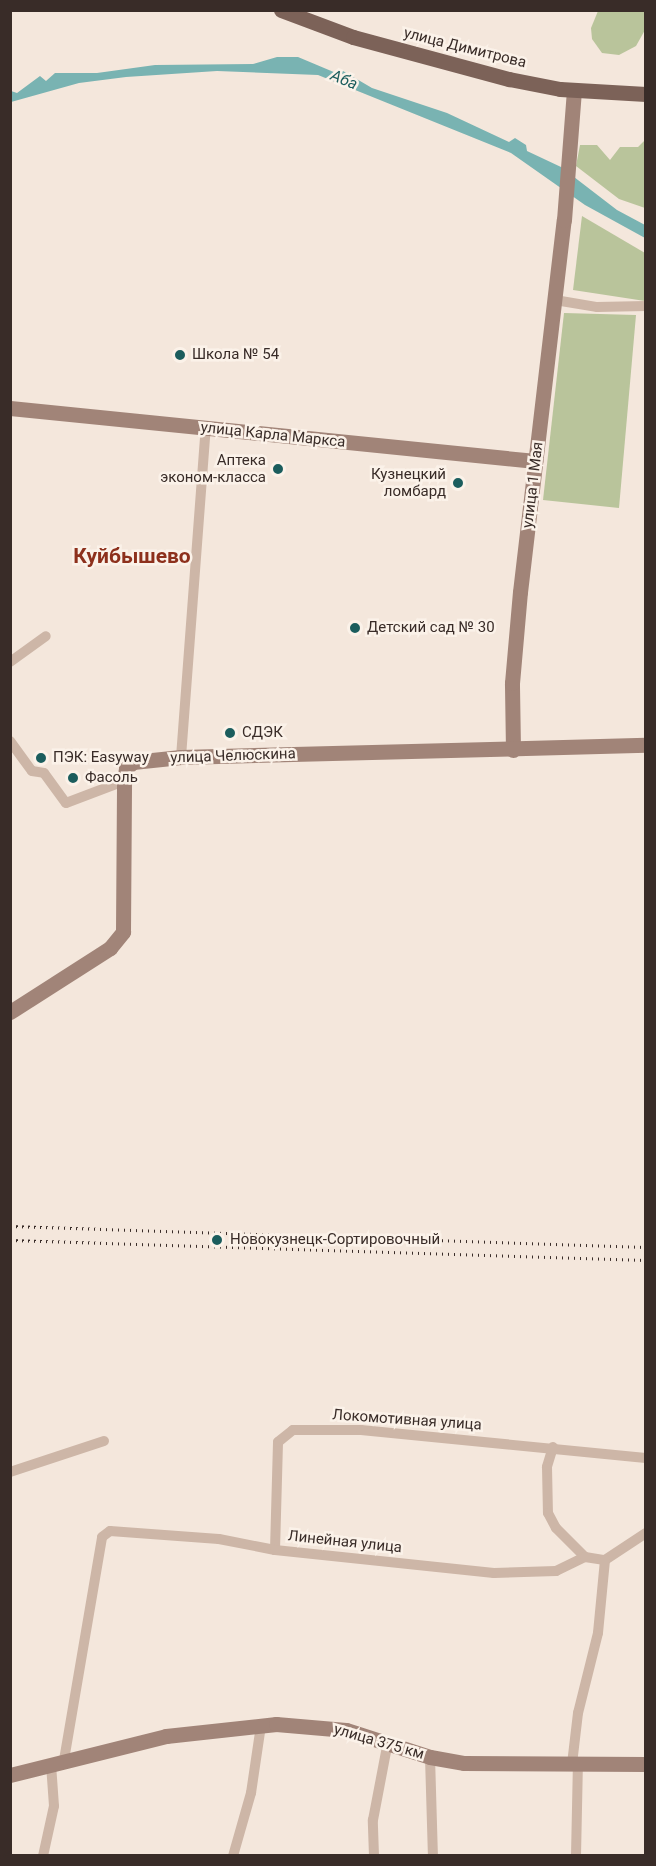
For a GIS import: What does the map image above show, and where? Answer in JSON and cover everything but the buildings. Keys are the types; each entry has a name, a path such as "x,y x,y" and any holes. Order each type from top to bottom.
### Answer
{"main road":[{"name":"улица Димитрова","path":"281,10 365,40 509,79 574,90 645,94"}],"street":[{"name":"улица 1 Мая","path":"513,750 512,683 535,461 564,220 574,90"},
{"path":"555,300 597,307 645,306"},
{"name":"улица Карла Маркса","path":"10,408 535,461"},
{"path":"181,757 206,428"},
{"path":"10,662 46,636"},
{"path":"10,741 32,771 44,773 66,803 124,781 123,932 110,948 10,1012"},
{"name":"улица Челюскина","path":"124,781 126,768 133,762 181,757 645,745"},
{"name":"Локомотивная улица","path":"275,1550 278,1442 292,1430 361,1430 553,1446 645,1458"},
{"path":"10,1472 104,1441"},
{"path":"553,1446 547,1467 548,1513 556,1528 585,1557 605,1560 645,1533"},
{"name":"Линейная улица","path":"57,1762 103,1534 110,1531 219,1539 275,1550 494,1573 556,1571 585,1557"},
{"path":"576,1856 575,1764 578,1713 598,1634 605,1560"},
{"path":"233,1856 251,1793 261,1725"},
{"name":"улица 375 км","path":"10,1775 166,1736 261,1725 323,1726 388,1741 430,1757 464,1763 645,1764"},
{"path":"374,1856 373,1820 388,1741"},
{"path":"430,1757 433,1856"},
{"path":"43,1856 54,1806 57,1762"}],"green space":[{"path":"598,11 645,11 645,30 636,46 619,55 602,53 592,39 591,28"},
{"path":"645,140 645,208 619,199 576,166 580,145 597,145 610,160 620,147 638,147"},
{"path":"582,216 645,253 645,301 573,290"},
{"path":"564,313 636,315 619,508 543,500"}],"water":[{"name":"Аба","path":"277,57 298,57 336,73 343,71 372,88 447,113 509,142 515,138 526,145 527,151 561,167 617,210 645,225 645,238 585,205 511,153 318,75 217,71 126,77 79,83 11,102 11,91 17,93 40,76 46,81 55,73 97,73 155,65 253,64"}],"railway":[{"path":"10,1226 646,1247"},
{"path":"10,1240 646,1260"}],"place":[{"name":"Школа № 54","path":"180,355"},
{"name":"Аптека эконом-класса","path":"278,469"},
{"name":"Кузнецкий ломбард","path":"458,483"},
{"name":"Детский сад № 30","path":"355,628"},
{"name":"СДЭК","path":"230,733"},
{"name":"ПЭК: Easyway","path":"41,758"},
{"name":"Фасоль","path":"73,778"},
{"name":"Новокузнецк-Сортировочный","path":"217,1240"}],"district":[{"name":"Куйбышево","path":"132,556"}]}
